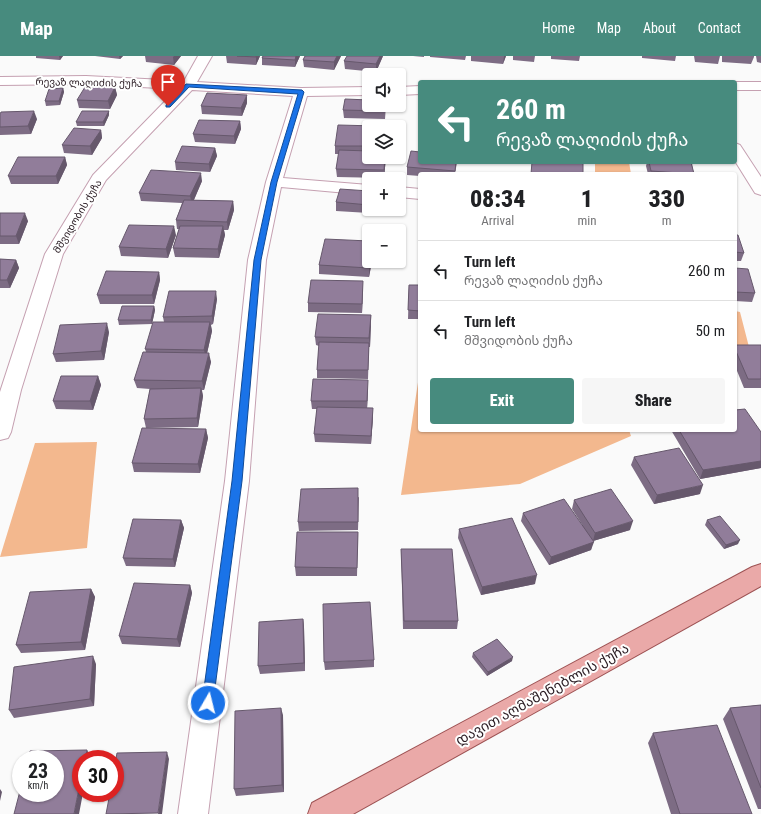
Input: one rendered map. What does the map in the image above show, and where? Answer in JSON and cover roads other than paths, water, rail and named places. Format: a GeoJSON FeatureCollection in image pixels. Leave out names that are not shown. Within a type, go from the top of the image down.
{"type":"FeatureCollection","features":[{"type":"Feature","properties":{"kind":"main road","name":"დავით აღმაშენებლის ქუჩა"},"geometry":{"type":"LineString","coordinates":[[323,814],[761,574]]}},
{"type":"Feature","properties":{"kind":"street","name":"მშვიდობის ქუჩა"},"geometry":{"type":"LineString","coordinates":[[0,432],[11,390],[54,254],[99,178],[188,86],[205,56]]}},
{"type":"Feature","properties":{"kind":"street","name":"რევაზ ლაღიძის ქუჩა"},"geometry":{"type":"LineString","coordinates":[[0,81],[86,80],[302,92],[362,91]]}},
{"type":"Feature","properties":{"kind":"street"},"geometry":{"type":"LineString","coordinates":[[737,86],[761,86]]}},
{"type":"Feature","properties":{"kind":"street"},"geometry":{"type":"LineString","coordinates":[[406,91],[418,90]]}},
{"type":"Feature","properties":{"kind":"street"},"geometry":{"type":"LineString","coordinates":[[193,814],[237,481],[257,260],[274,182],[302,92]]}},
{"type":"Feature","properties":{"kind":"street"},"geometry":{"type":"LineString","coordinates":[[737,151],[761,190]]}},
{"type":"Feature","properties":{"kind":"street"},"geometry":{"type":"LineString","coordinates":[[274,182],[362,189]]}},
{"type":"Feature","properties":{"kind":"street"},"geometry":{"type":"LineString","coordinates":[[406,193],[418,194]]}}]}
